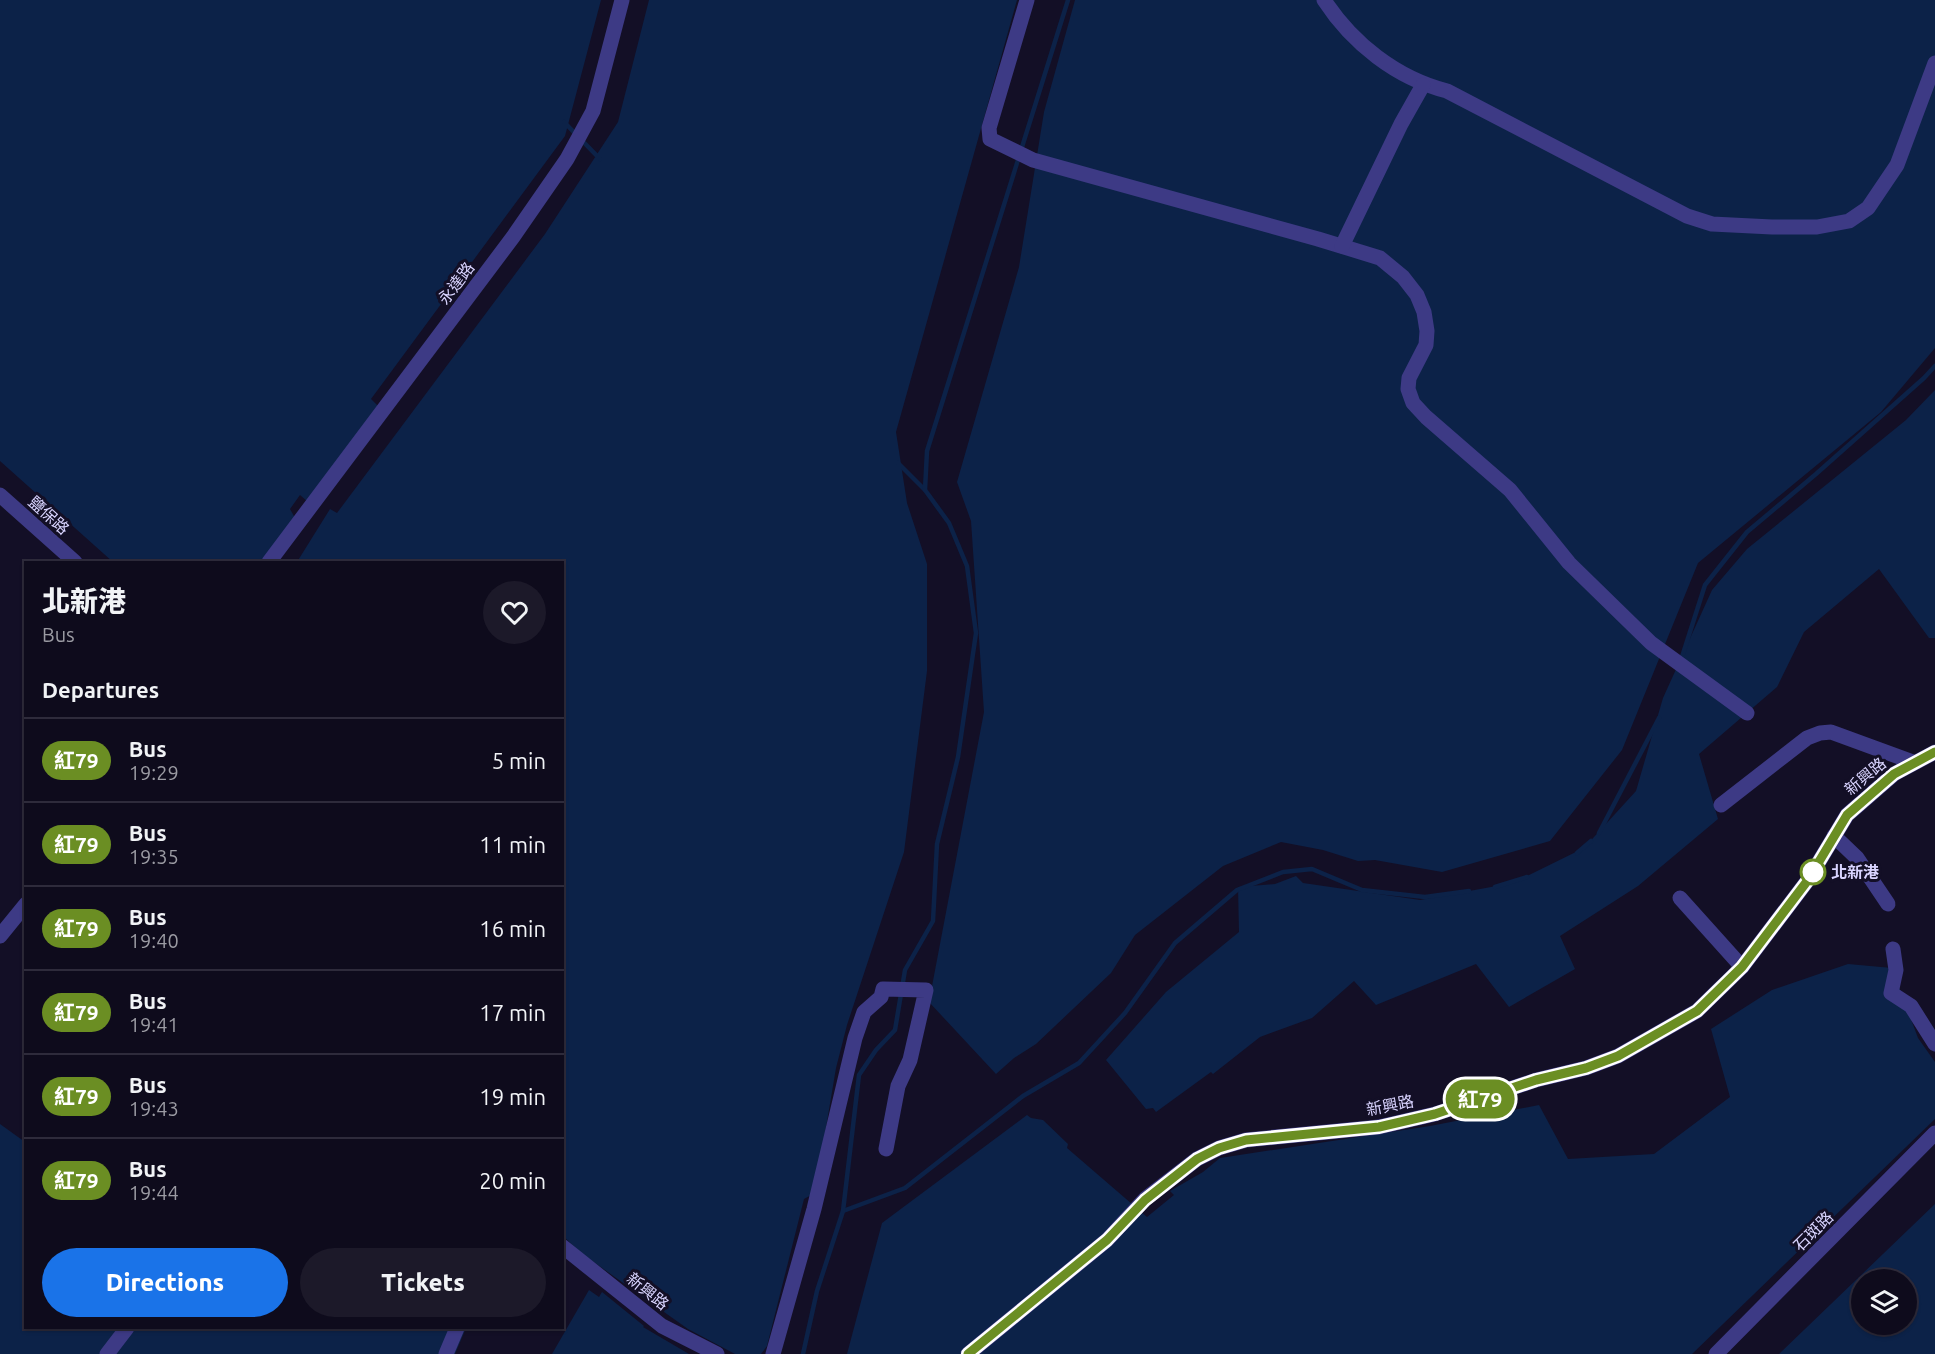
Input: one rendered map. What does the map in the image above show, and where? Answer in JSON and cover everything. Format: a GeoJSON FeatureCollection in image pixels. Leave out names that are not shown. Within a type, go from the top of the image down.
{"type":"FeatureCollection","features":[{"type":"Feature","properties":{"kind":"street","name":"永達路"},"geometry":{"type":"LineString","coordinates":[[270,561],[506,247],[567,159],[593,111],[622,0]]}},
{"type":"Feature","properties":{"kind":"street"},"geometry":{"type":"LineString","coordinates":[[1027,0],[989,128],[990,139],[1033,160],[1380,258],[1403,277],[1417,295],[1424,312],[1427,331],[1426,345],[1409,378],[1408,389],[1413,403],[1510,490],[1569,563],[1651,642],[1747,714]]}},
{"type":"Feature","properties":{"kind":"street"},"geometry":{"type":"LineString","coordinates":[[1324,0],[1339,22],[1377,58],[1423,85],[1446,91],[1687,216],[1712,224],[1818,227],[1849,221],[1868,208],[1897,165],[1935,63]]}},
{"type":"Feature","properties":{"kind":"street"},"geometry":{"type":"LineString","coordinates":[[1342,246],[1401,124],[1423,85]]}},
{"type":"Feature","properties":{"kind":"street","name":"鹽保路"},"geometry":{"type":"LineString","coordinates":[[0,495],[74,561]]}},
{"type":"Feature","properties":{"kind":"street"},"geometry":{"type":"LineString","coordinates":[[1721,805],[1807,738],[1820,733],[1832,732],[1913,762]]}},
{"type":"Feature","properties":{"kind":"street","name":"新興路"},"geometry":{"type":"LineString","coordinates":[[968,1354],[1107,1240],[1145,1200],[1197,1159],[1219,1148],[1246,1140],[1379,1127],[1435,1114],[1536,1080],[1586,1068],[1618,1056],[1697,1011],[1742,967],[1808,880],[1847,815],[1894,774],[1935,752]]}},
{"type":"Feature","properties":{"kind":"street"},"geometry":{"type":"LineString","coordinates":[[1834,836],[1857,858],[1888,904]]}},
{"type":"Feature","properties":{"kind":"street"},"geometry":{"type":"LineString","coordinates":[[1680,897],[1742,967]]}},
{"type":"Feature","properties":{"kind":"street"},"geometry":{"type":"LineString","coordinates":[[0,936],[24,906]]}},
{"type":"Feature","properties":{"kind":"street"},"geometry":{"type":"LineString","coordinates":[[1893,949],[1896,970],[1891,993],[1911,1006],[1935,1044]]}},
{"type":"Feature","properties":{"kind":"street"},"geometry":{"type":"LineString","coordinates":[[773,1354],[814,1209],[855,1038],[864,1012],[881,997],[883,989],[926,990],[910,1060],[898,1086],[886,1149]]}},
{"type":"Feature","properties":{"kind":"street","name":"石斑路"},"geometry":{"type":"LineString","coordinates":[[1716,1354],[1935,1133]]}},
{"type":"Feature","properties":{"kind":"street","name":"新興路"},"geometry":{"type":"LineString","coordinates":[[564,1248],[662,1326],[717,1354]]}},
{"type":"Feature","properties":{"kind":"street"},"geometry":{"type":"LineString","coordinates":[[107,1354],[126,1329]]}},
{"type":"Feature","properties":{"kind":"street"},"geometry":{"type":"LineString","coordinates":[[446,1354],[457,1329]]}},
{"type":"Feature","properties":{"kind":"water"},"geometry":{"type":"Polygon","coordinates":[[[0,0],[601,0],[565,136],[371,399],[379,407],[308,502],[300,495],[290,509],[295,518],[263,561],[112,561],[0,461],[0,0]]]}},
{"type":"Feature","properties":{"kind":"water"},"geometry":{"type":"Polygon","coordinates":[[[649,0],[1017,0],[896,432],[907,503],[927,564],[927,671],[904,852],[847,1025],[836,1068],[815,1193],[804,1199],[767,1346],[761,1354],[735,1354],[688,1329],[581,1253],[564,1237],[564,561],[298,561],[330,509],[337,513],[545,234],[618,122],[649,0]]]}},
{"type":"Feature","properties":{"kind":"water"},"geometry":{"type":"Polygon","coordinates":[[[1075,0],[1935,0],[1935,348],[1881,412],[1698,563],[1622,750],[1550,841],[1442,872],[1375,860],[1358,861],[1323,850],[1281,842],[1223,866],[1135,935],[1111,973],[1036,1044],[1014,1058],[996,1074],[929,1002],[984,712],[971,521],[957,482],[1019,267],[1044,112],[1075,0]]]}},
{"type":"Feature","properties":{"kind":"water"},"geometry":{"type":"Polygon","coordinates":[[[1935,390],[1935,638],[1929,638],[1879,569],[1804,632],[1777,687],[1699,754],[1718,819],[1638,886],[1560,936],[1575,969],[1509,1007],[1476,964],[1376,1005],[1354,981],[1312,1018],[1260,1037],[1213,1074],[1211,1072],[1156,1112],[1153,1108],[1146,1109],[1106,1060],[1166,992],[1239,932],[1238,887],[1275,884],[1296,876],[1303,883],[1420,900],[1513,883],[1584,848],[1636,791],[1663,698],[1712,590],[1747,549],[1906,420],[1935,390]]]}},
{"type":"Feature","properties":{"kind":"water"},"geometry":{"type":"Polygon","coordinates":[[[1848,964],[1892,968],[1918,1038],[1935,1062],[1935,1119],[1692,1354],[847,1354],[882,1223],[1027,1115],[1043,1120],[1068,1144],[1067,1148],[1147,1217],[1174,1195],[1170,1191],[1203,1172],[1220,1158],[1430,1126],[1539,1105],[1568,1159],[1654,1154],[1730,1097],[1711,1029],[1772,990],[1848,964]]]}},
{"type":"Feature","properties":{"kind":"water"},"geometry":{"type":"Polygon","coordinates":[[[0,1124],[24,1141],[24,1329],[466,1329],[455,1354],[0,1354],[0,1124]]]}},
{"type":"Feature","properties":{"kind":"water"},"geometry":{"type":"Polygon","coordinates":[[[1935,1204],[1935,1354],[1779,1354],[1851,1285],[1851,1335],[1917,1335],[1917,1269],[1867,1269],[1935,1204]]]}},
{"type":"Feature","properties":{"kind":"water"},"geometry":{"type":"Polygon","coordinates":[[[589,1290],[599,1297],[602,1292],[643,1327],[689,1354],[552,1354],[589,1290]]]}},
{"type":"Feature","properties":{"kind":"waterway"},"geometry":{"type":"LineString","coordinates":[[803,1354],[817,1291],[843,1211],[859,1075],[876,1050],[895,1030],[905,970],[933,921],[937,844],[958,757],[976,633],[967,566],[949,523],[925,490],[927,451],[1068,0]]}},
{"type":"Feature","properties":{"kind":"waterway"},"geometry":{"type":"LineString","coordinates":[[564,122],[600,159]]}},
{"type":"Feature","properties":{"kind":"waterway"},"geometry":{"type":"LineString","coordinates":[[1681,660],[1705,585],[1747,532],[1816,474],[1935,366]]}},
{"type":"Feature","properties":{"kind":"waterway"},"geometry":{"type":"LineString","coordinates":[[898,463],[925,490]]}},
{"type":"Feature","properties":{"kind":"waterway"},"geometry":{"type":"LineString","coordinates":[[1599,833],[1659,718]]}},
{"type":"Feature","properties":{"kind":"waterway"},"geometry":{"type":"LineString","coordinates":[[1577,853],[1591,841]]}},
{"type":"Feature","properties":{"kind":"waterway"},"geometry":{"type":"LineString","coordinates":[[843,1211],[905,1188],[1023,1096],[1079,1063],[1125,1013],[1175,943],[1237,890],[1283,872],[1312,869],[1362,890],[1425,897],[1469,891]]}},
{"type":"Feature","properties":{"kind":"waterway"},"geometry":{"type":"LineString","coordinates":[[1495,887],[1527,877]]}},
{"type":"Feature","properties":{"kind":"bus line","name":"紅79"},"geometry":{"type":"LineString","coordinates":[[968,1354],[1107,1240],[1145,1200],[1197,1159],[1219,1148],[1246,1140],[1379,1127],[1435,1114],[1536,1080],[1586,1068],[1618,1056],[1697,1011],[1742,967],[1808,880],[1847,815],[1894,774],[1935,752]]}},
{"type":"Feature","properties":{"kind":"place","name":"北新港"},"geometry":{"type":"Point","coordinates":[1813,872]}}]}
